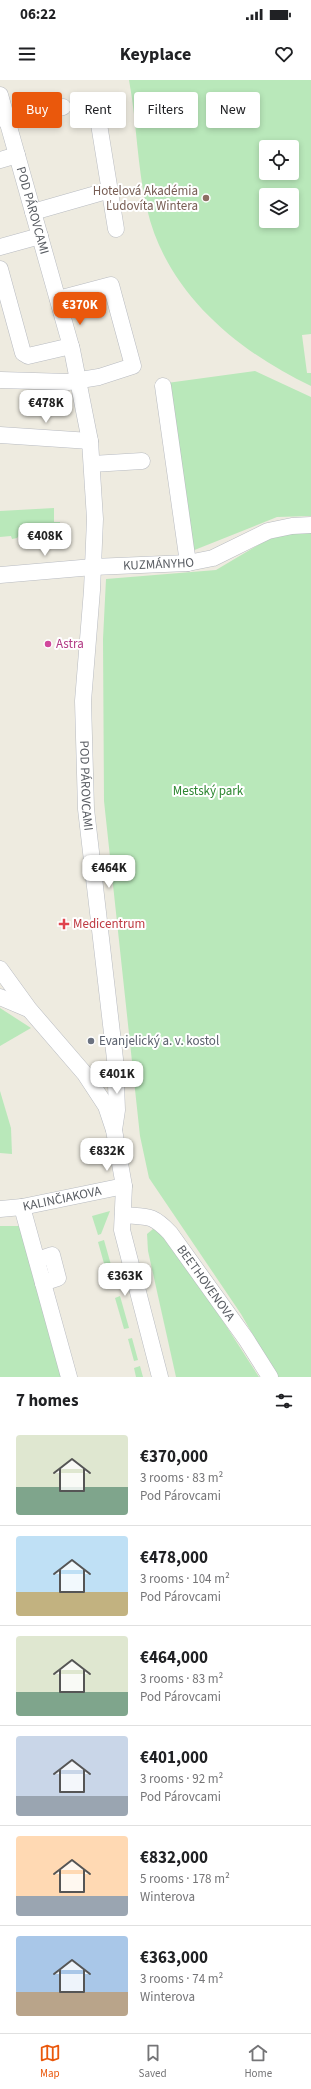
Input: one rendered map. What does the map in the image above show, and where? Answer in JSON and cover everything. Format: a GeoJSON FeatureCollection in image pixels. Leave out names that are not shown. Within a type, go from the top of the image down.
{"type":"FeatureCollection","features":[{"type":"Feature","properties":{"kind":"street","name":"POD PÁROVCAMI"},"geometry":{"type":"LineString","coordinates":[[0,96],[7,122],[6,139],[17,155],[71,346],[90,441],[95,519],[83,701],[86,809],[116,1075],[117,1110],[114,1130]]}},
{"type":"Feature","properties":{"kind":"street"},"geometry":{"type":"LineString","coordinates":[[7,122],[63,107]]}},
{"type":"Feature","properties":{"kind":"street"},"geometry":{"type":"LineString","coordinates":[[100,128],[116,230]]}},
{"type":"Feature","properties":{"kind":"street"},"geometry":{"type":"LineString","coordinates":[[0,160],[17,155]]}},
{"type":"Feature","properties":{"kind":"street"},"geometry":{"type":"LineString","coordinates":[[33,212],[110,190]]}},
{"type":"Feature","properties":{"kind":"street"},"geometry":{"type":"LineString","coordinates":[[0,247],[40,236]]}},
{"type":"Feature","properties":{"kind":"street"},"geometry":{"type":"LineString","coordinates":[[0,268],[23,353],[28,356],[71,346]]}},
{"type":"Feature","properties":{"kind":"street"},"geometry":{"type":"LineString","coordinates":[[1,380],[78,381],[133,366],[111,285],[58,299]]}},
{"type":"Feature","properties":{"kind":"street"},"geometry":{"type":"LineString","coordinates":[[163,386],[188,563]]}},
{"type":"Feature","properties":{"kind":"street"},"geometry":{"type":"LineString","coordinates":[[0,435],[90,441]]}},
{"type":"Feature","properties":{"kind":"street"},"geometry":{"type":"LineString","coordinates":[[92,464],[142,461]]}},
{"type":"Feature","properties":{"kind":"street","name":"KUZMÁNYHO"},"geometry":{"type":"LineString","coordinates":[[0,575],[93,567],[188,563],[213,558],[268,531],[292,526],[311,525]]}},
{"type":"Feature","properties":{"kind":"street"},"geometry":{"type":"LineString","coordinates":[[0,969],[29,1010],[85,1074],[106,1106],[114,1130],[124,1186],[122,1230],[160,1377]]}},
{"type":"Feature","properties":{"kind":"street"},"geometry":{"type":"LineString","coordinates":[[0,997],[29,1010]]}},
{"type":"Feature","properties":{"kind":"street"},"geometry":{"type":"LineString","coordinates":[[96,1090],[110,1083],[116,1075]]}},
{"type":"Feature","properties":{"kind":"street","name":"KALINČIAKOVA"},"geometry":{"type":"LineString","coordinates":[[0,1209],[22,1207],[124,1186]]}},
{"type":"Feature","properties":{"kind":"street"},"geometry":{"type":"LineString","coordinates":[[22,1207],[69,1377]]}},
{"type":"Feature","properties":{"kind":"street","name":"BEETHOVENOVA"},"geometry":{"type":"LineString","coordinates":[[123,1215],[152,1217],[159,1221],[242,1333],[270,1377]]}},
{"type":"Feature","properties":{"kind":"green space"},"geometry":{"type":"Polygon","coordinates":[[[129,80],[311,80],[311,334],[302,335],[307,373],[311,373],[311,386],[283,372],[257,355],[208,316],[170,267],[156,239],[147,209],[141,177],[136,128],[198,128],[198,92],[134,92],[134,114],[129,80]]]}},
{"type":"Feature","properties":{"kind":"green space"},"geometry":{"type":"Polygon","coordinates":[[[255,371],[311,397],[311,516],[277,517],[192,551],[167,383],[255,371]]]}},
{"type":"Feature","properties":{"kind":"green space"},"geometry":{"type":"Polygon","coordinates":[[[54,508],[54,522],[60,522],[60,525],[52,526],[53,531],[29,534],[29,537],[24,537],[20,534],[17,538],[12,539],[11,536],[0,537],[0,511],[54,508]]]}},
{"type":"Feature","properties":{"kind":"green space","name":"Mestský park"},"geometry":{"type":"Polygon","coordinates":[[[311,528],[311,1377],[277,1377],[241,1314],[149,1178],[140,1136],[104,801],[103,639],[106,579],[216,570],[285,529],[311,528]]]}},
{"type":"Feature","properties":{"kind":"green space"},"geometry":{"type":"Polygon","coordinates":[[[0,1008],[31,1028],[0,1046],[0,1008]]]}},
{"type":"Feature","properties":{"kind":"green space"},"geometry":{"type":"Polygon","coordinates":[[[0,1091],[11,1128],[12,1154],[0,1153],[0,1091]]]}},
{"type":"Feature","properties":{"kind":"green space"},"geometry":{"type":"Polygon","coordinates":[[[110,1211],[101,1234],[98,1235],[92,1216],[110,1211]]]}},
{"type":"Feature","properties":{"kind":"green space"},"geometry":{"type":"Polygon","coordinates":[[[0,1226],[25,1226],[65,1377],[0,1377],[0,1226]]]}},
{"type":"Feature","properties":{"kind":"green space"},"geometry":{"type":"Polygon","coordinates":[[[153,1229],[160,1231],[203,1290],[259,1377],[176,1377],[148,1251],[147,1234],[153,1229]]]}},
{"type":"Feature","properties":{"kind":"green space"},"geometry":{"type":"Polygon","coordinates":[[[104,1240],[111,1265],[105,1267],[98,1242],[104,1240]]]}},
{"type":"Feature","properties":{"kind":"green space"},"geometry":{"type":"Polygon","coordinates":[[[120,1296],[129,1328],[124,1329],[115,1298],[120,1296]]]}},
{"type":"Feature","properties":{"kind":"green space"},"geometry":{"type":"Polygon","coordinates":[[[132,1338],[138,1360],[134,1361],[128,1339],[132,1338]]]}},
{"type":"Feature","properties":{"kind":"green space"},"geometry":{"type":"Polygon","coordinates":[[[140,1366],[143,1377],[136,1377],[134,1368],[140,1366]]]}},
{"type":"Feature","properties":{"kind":"place","name":"Hotelová Akadémia Ľudovíta Wintera"},"geometry":{"type":"Point","coordinates":[206,198]}},
{"type":"Feature","properties":{"kind":"place","name":"Astra"},"geometry":{"type":"Point","coordinates":[48,644]}},
{"type":"Feature","properties":{"kind":"place","name":"Medicentrum"},"geometry":{"type":"Point","coordinates":[64,924]}},
{"type":"Feature","properties":{"kind":"place","name":"Evanjelický a. v. kostol"},"geometry":{"type":"Point","coordinates":[91,1041]}}]}
